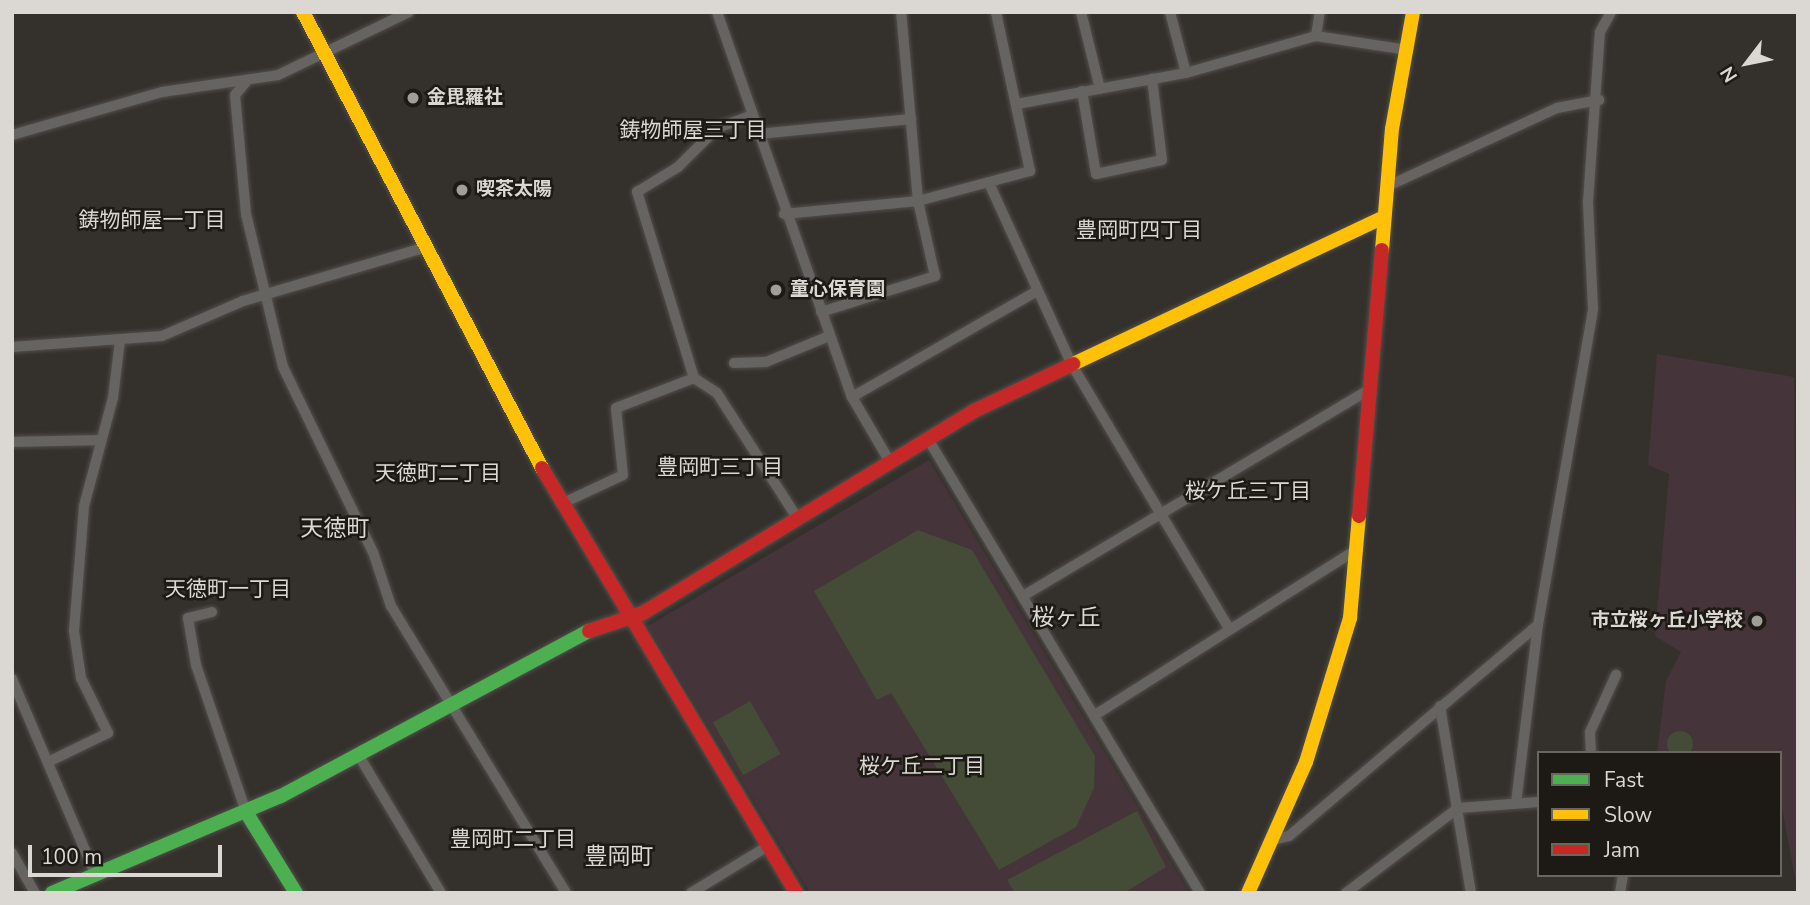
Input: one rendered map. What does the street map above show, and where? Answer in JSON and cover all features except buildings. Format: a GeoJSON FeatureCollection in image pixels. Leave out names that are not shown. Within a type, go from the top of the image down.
{"type":"FeatureCollection","features":[{"type":"Feature","properties":{"kind":"street"},"geometry":{"type":"LineString","coordinates":[[303,12],[561,504],[796,893]]}},
{"type":"Feature","properties":{"kind":"street"},"geometry":{"type":"LineString","coordinates":[[12,135],[162,92],[246,82],[326,57],[409,12]]}},
{"type":"Feature","properties":{"kind":"street"},"geometry":{"type":"LineString","coordinates":[[717,12],[784,214],[852,397],[890,462]]}},
{"type":"Feature","properties":{"kind":"street"},"geometry":{"type":"LineString","coordinates":[[821,312],[935,276],[918,201],[901,12]]}},
{"type":"Feature","properties":{"kind":"street"},"geometry":{"type":"LineString","coordinates":[[784,214],[918,201],[1030,171],[996,12]]}},
{"type":"Feature","properties":{"kind":"street"},"geometry":{"type":"LineString","coordinates":[[1081,12],[1100,89]]}},
{"type":"Feature","properties":{"kind":"street"},"geometry":{"type":"LineString","coordinates":[[1170,12],[1186,73]]}},
{"type":"Feature","properties":{"kind":"street"},"geometry":{"type":"LineString","coordinates":[[1316,36],[1321,12]]}},
{"type":"Feature","properties":{"kind":"street"},"geometry":{"type":"LineString","coordinates":[[1248,893],[1273,839],[1332,685],[1350,618],[1358,549],[1384,217],[1413,12]]}},
{"type":"Feature","properties":{"kind":"street"},"geometry":{"type":"LineString","coordinates":[[1516,803],[1538,625],[1593,309],[1588,202],[1598,100],[1600,32],[1611,12]]}},
{"type":"Feature","properties":{"kind":"street"},"geometry":{"type":"LineString","coordinates":[[1017,104],[1186,73],[1316,36],[1407,50]]}},
{"type":"Feature","properties":{"kind":"street"},"geometry":{"type":"LineString","coordinates":[[1082,92],[1096,174],[1162,160],[1152,79]]}},
{"type":"Feature","properties":{"kind":"street"},"geometry":{"type":"LineString","coordinates":[[246,82],[235,95],[246,214],[283,367],[373,552],[391,606],[566,893]]}},
{"type":"Feature","properties":{"kind":"street"},"geometry":{"type":"LineString","coordinates":[[1388,186],[1557,108],[1598,100]]}},
{"type":"Feature","properties":{"kind":"street"},"geometry":{"type":"LineString","coordinates":[[752,115],[718,128],[678,167],[637,192],[694,378],[717,393],[798,519]]}},
{"type":"Feature","properties":{"kind":"street"},"geometry":{"type":"LineString","coordinates":[[758,134],[911,119]]}},
{"type":"Feature","properties":{"kind":"street"},"geometry":{"type":"LineString","coordinates":[[989,183],[1035,292],[1072,365],[1158,514],[1229,628]]}},
{"type":"Feature","properties":{"kind":"street"},"geometry":{"type":"LineString","coordinates":[[52,893],[246,812],[628,615],[642,613],[928,439],[1072,365],[1384,217]]}},
{"type":"Feature","properties":{"kind":"street"},"geometry":{"type":"LineString","coordinates":[[12,348],[162,336],[266,296],[426,247]]}},
{"type":"Feature","properties":{"kind":"street"},"geometry":{"type":"LineString","coordinates":[[852,397],[1035,292]]}},
{"type":"Feature","properties":{"kind":"street"},"geometry":{"type":"LineString","coordinates":[[734,363],[766,362],[830,336]]}},
{"type":"Feature","properties":{"kind":"street"},"geometry":{"type":"LineString","coordinates":[[47,762],[108,733],[81,678],[74,631],[84,506],[120,340]]}},
{"type":"Feature","properties":{"kind":"street"},"geometry":{"type":"LineString","coordinates":[[561,504],[622,475],[616,408],[694,378]]}},
{"type":"Feature","properties":{"kind":"street"},"geometry":{"type":"LineString","coordinates":[[1023,596],[1370,389]]}},
{"type":"Feature","properties":{"kind":"street"},"geometry":{"type":"LineString","coordinates":[[928,439],[1200,893]]}},
{"type":"Feature","properties":{"kind":"street"},"geometry":{"type":"LineString","coordinates":[[12,442],[100,440]]}},
{"type":"Feature","properties":{"kind":"street"},"geometry":{"type":"LineString","coordinates":[[1095,715],[1358,549]]}},
{"type":"Feature","properties":{"kind":"street"},"geometry":{"type":"LineString","coordinates":[[212,612],[188,618],[190,630],[246,812],[296,893]]}},
{"type":"Feature","properties":{"kind":"street"},"geometry":{"type":"LineString","coordinates":[[1273,839],[1289,836],[1538,625]]}},
{"type":"Feature","properties":{"kind":"street"},"geometry":{"type":"LineString","coordinates":[[1591,751],[1590,732],[1616,675]]}},
{"type":"Feature","properties":{"kind":"street"},"geometry":{"type":"LineString","coordinates":[[12,679],[95,874]]}},
{"type":"Feature","properties":{"kind":"street"},"geometry":{"type":"LineString","coordinates":[[1440,706],[1471,893]]}},
{"type":"Feature","properties":{"kind":"street"},"geometry":{"type":"LineString","coordinates":[[359,756],[441,893]]}},
{"type":"Feature","properties":{"kind":"street"},"geometry":{"type":"LineString","coordinates":[[1346,893],[1458,808],[1537,802]]}},
{"type":"Feature","properties":{"kind":"street"},"geometry":{"type":"LineString","coordinates":[[691,893],[768,846]]}},
{"type":"Feature","properties":{"kind":"street"},"geometry":{"type":"LineString","coordinates":[[12,853],[35,893]]}},
{"type":"Feature","properties":{"kind":"shaded area"},"geometry":{"type":"Polygon","coordinates":[[[1657,354],[1794,377],[1798,893],[1782,809],[1782,751],[1657,751],[1666,681],[1681,652],[1655,636],[1669,474],[1648,465],[1657,354]]]}},
{"type":"Feature","properties":{"kind":"shaded area"},"geometry":{"type":"Polygon","coordinates":[[[929,460],[1187,889],[1186,893],[810,893],[648,626],[929,460]]]}},
{"type":"Feature","properties":{"kind":"green space"},"geometry":{"type":"Polygon","coordinates":[[[918,530],[972,550],[1095,756],[1094,788],[1076,827],[999,870],[891,693],[877,700],[814,591],[918,530]]]}},
{"type":"Feature","properties":{"kind":"green space"},"geometry":{"type":"Polygon","coordinates":[[[750,701],[780,754],[743,775],[713,722],[750,701]]]}},
{"type":"Feature","properties":{"kind":"green space"},"geometry":{"type":"Polygon","coordinates":[[[1675,732],[1685,732],[1692,739],[1690,751],[1668,749],[1668,739],[1675,732]]]}},
{"type":"Feature","properties":{"kind":"green space"},"geometry":{"type":"Polygon","coordinates":[[[1137,811],[1166,867],[1124,893],[1015,893],[1007,880],[1137,811]]]}},
{"type":"Feature","properties":{"kind":"traffic: fast"},"geometry":{"type":"LineString","coordinates":[[52,893],[281,796],[589,631]]}},
{"type":"Feature","properties":{"kind":"traffic: fast"},"geometry":{"type":"LineString","coordinates":[[246,812],[296,893]]}},
{"type":"Feature","properties":{"kind":"traffic: slow"},"geometry":{"type":"LineString","coordinates":[[303,12],[542,468]]}},
{"type":"Feature","properties":{"kind":"traffic: slow"},"geometry":{"type":"LineString","coordinates":[[1382,250],[1392,129],[1413,12]]}},
{"type":"Feature","properties":{"kind":"traffic: slow"},"geometry":{"type":"LineString","coordinates":[[1073,364],[1384,217]]}},
{"type":"Feature","properties":{"kind":"traffic: slow"},"geometry":{"type":"LineString","coordinates":[[1248,893],[1306,762],[1350,618],[1359,516]]}},
{"type":"Feature","properties":{"kind":"traffic: jam"},"geometry":{"type":"LineString","coordinates":[[1359,516],[1382,250]]}},
{"type":"Feature","properties":{"kind":"traffic: jam"},"geometry":{"type":"LineString","coordinates":[[589,631],[643,613],[974,411],[1073,364]]}},
{"type":"Feature","properties":{"kind":"traffic: jam"},"geometry":{"type":"LineString","coordinates":[[542,468],[796,893]]}},
{"type":"Feature","properties":{"kind":"place","name":"金毘羅社"},"geometry":{"type":"Point","coordinates":[413,98]}},
{"type":"Feature","properties":{"kind":"place","name":"喫茶太陽"},"geometry":{"type":"Point","coordinates":[462,190]}},
{"type":"Feature","properties":{"kind":"place","name":"童心保育園"},"geometry":{"type":"Point","coordinates":[776,290]}},
{"type":"Feature","properties":{"kind":"place","name":"市立桜ヶ丘小学校"},"geometry":{"type":"Point","coordinates":[1757,621]}},
{"type":"Feature","properties":{"kind":"district","name":"鋳物師屋三丁目"},"geometry":{"type":"Point","coordinates":[693,130]}},
{"type":"Feature","properties":{"kind":"district","name":"鋳物師屋一丁目"},"geometry":{"type":"Point","coordinates":[152,220]}},
{"type":"Feature","properties":{"kind":"district","name":"豊岡町四丁目"},"geometry":{"type":"Point","coordinates":[1139,230]}},
{"type":"Feature","properties":{"kind":"district","name":"豊岡町三丁目"},"geometry":{"type":"Point","coordinates":[720,467]}},
{"type":"Feature","properties":{"kind":"district","name":"天徳町二丁目"},"geometry":{"type":"Point","coordinates":[438,473]}},
{"type":"Feature","properties":{"kind":"district","name":"桜ケ丘三丁目"},"geometry":{"type":"Point","coordinates":[1248,491]}},
{"type":"Feature","properties":{"kind":"district","name":"天徳町"},"geometry":{"type":"Point","coordinates":[335,529]}},
{"type":"Feature","properties":{"kind":"district","name":"天徳町一丁目"},"geometry":{"type":"Point","coordinates":[228,589]}},
{"type":"Feature","properties":{"kind":"district","name":"桜ヶ丘"},"geometry":{"type":"Point","coordinates":[1066,618]}},
{"type":"Feature","properties":{"kind":"district","name":"桜ケ丘二丁目"},"geometry":{"type":"Point","coordinates":[922,766]}},
{"type":"Feature","properties":{"kind":"district","name":"豊岡町二丁目"},"geometry":{"type":"Point","coordinates":[513,839]}},
{"type":"Feature","properties":{"kind":"district","name":"豊岡町"},"geometry":{"type":"Point","coordinates":[619,857]}}]}
